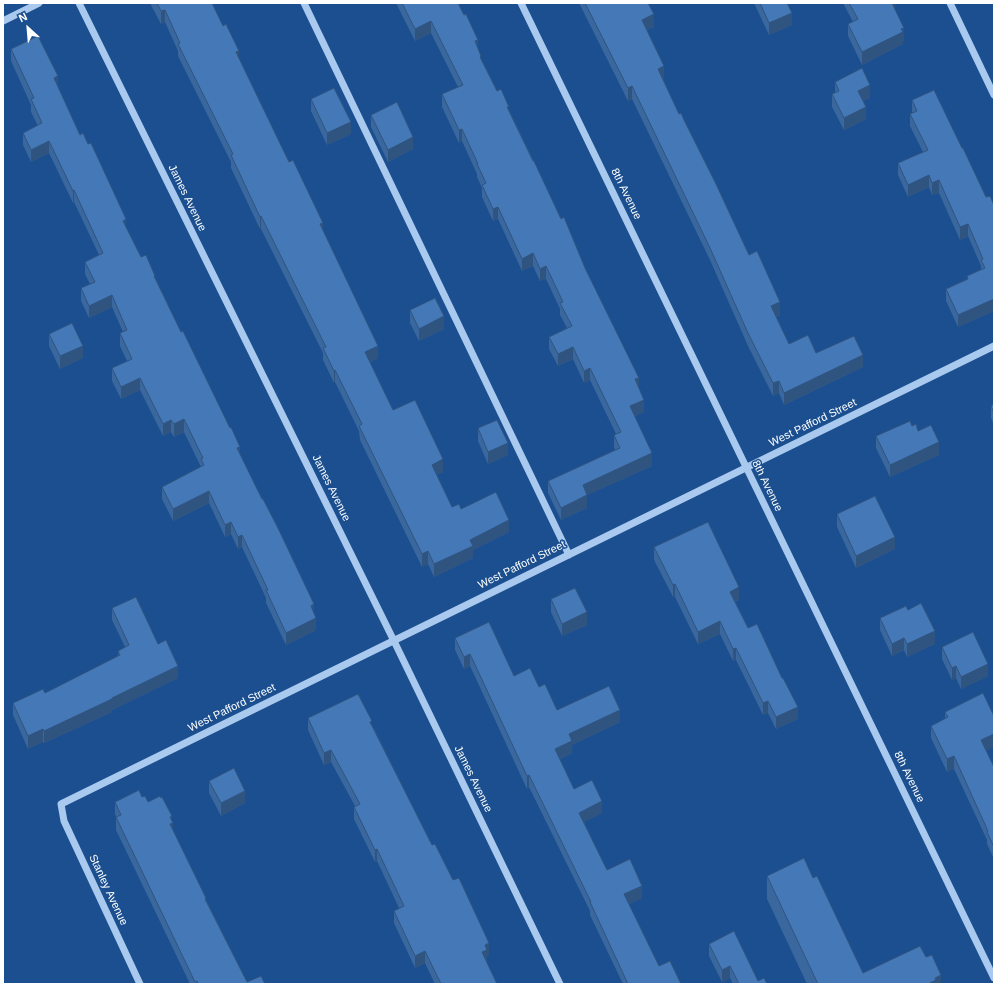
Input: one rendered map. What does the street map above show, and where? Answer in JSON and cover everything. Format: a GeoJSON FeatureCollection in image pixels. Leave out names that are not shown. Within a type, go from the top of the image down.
{"type":"FeatureCollection","features":[{"type":"Feature","properties":{"kind":"street"},"geometry":{"type":"LineString","coordinates":[[3,21],[39,3]]}},
{"type":"Feature","properties":{"kind":"street","name":"James Avenue"},"geometry":{"type":"LineString","coordinates":[[79,3],[394,641],[560,984]]}},
{"type":"Feature","properties":{"kind":"street"},"geometry":{"type":"LineString","coordinates":[[304,3],[569,555]]}},
{"type":"Feature","properties":{"kind":"street","name":"8th Avenue"},"geometry":{"type":"LineString","coordinates":[[521,3],[994,978]]}},
{"type":"Feature","properties":{"kind":"street"},"geometry":{"type":"LineString","coordinates":[[950,3],[994,95]]}},
{"type":"Feature","properties":{"kind":"street","name":"West Pafford Street"},"geometry":{"type":"LineString","coordinates":[[60,804],[994,346]]}},
{"type":"Feature","properties":{"kind":"street","name":"Stanley Avenue"},"geometry":{"type":"LineString","coordinates":[[60,804],[64,821],[140,984]]}},
{"type":"Feature","properties":{"kind":"building"},"geometry":{"type":"Polygon","coordinates":[[[157,3],[212,3],[223,26],[226,24],[239,51],[236,52],[289,162],[293,160],[323,223],[320,224],[378,346],[365,352],[393,410],[415,400],[443,459],[432,465],[452,507],[459,504],[461,509],[496,492],[509,520],[470,540],[473,546],[434,564],[428,551],[422,554],[359,426],[362,424],[323,348],[326,347],[261,216],[260,217],[231,155],[233,154],[178,44],[180,43],[165,10],[161,11],[157,3]]]}},
{"type":"Feature","properties":{"kind":"building"},"geometry":{"type":"Polygon","coordinates":[[[402,3],[458,3],[464,15],[466,14],[478,40],[475,41],[481,56],[480,57],[497,91],[501,89],[509,107],[507,107],[561,219],[564,217],[585,268],[639,378],[635,379],[644,400],[630,406],[652,453],[583,485],[587,495],[561,508],[548,481],[620,448],[614,435],[621,432],[590,368],[584,371],[573,347],[558,354],[549,337],[572,326],[560,303],[563,302],[546,266],[540,269],[533,253],[522,259],[498,207],[493,209],[482,185],[486,183],[478,164],[462,129],[459,130],[442,94],[463,85],[431,21],[415,29],[402,3]]]}},
{"type":"Feature","properties":{"kind":"building"},"geometry":{"type":"Polygon","coordinates":[[[585,3],[648,3],[654,14],[642,20],[664,66],[658,69],[679,114],[681,113],[716,184],[749,255],[757,251],[780,302],[771,306],[789,344],[808,335],[816,353],[854,336],[863,355],[784,393],[779,381],[773,383],[632,86],[628,88],[585,3]]]}},
{"type":"Feature","properties":{"kind":"building"},"geometry":{"type":"Polygon","coordinates":[[[760,3],[787,3],[792,13],[769,23],[760,3]]]}},
{"type":"Feature","properties":{"kind":"building"},"geometry":{"type":"Polygon","coordinates":[[[849,3],[892,3],[904,28],[901,29],[903,32],[862,52],[848,24],[858,19],[849,3]]]}},
{"type":"Feature","properties":{"kind":"building"},"geometry":{"type":"Polygon","coordinates":[[[38,36],[58,76],[54,78],[80,135],[83,133],[88,144],[91,143],[126,219],[123,221],[141,257],[146,255],[154,276],[181,332],[183,331],[230,428],[231,427],[240,447],[237,448],[278,528],[314,604],[311,606],[316,618],[286,633],[242,535],[238,537],[231,522],[225,525],[209,491],[173,509],[162,487],[204,465],[201,459],[203,458],[184,419],[174,424],[171,420],[163,424],[140,378],[121,387],[112,368],[132,359],[120,333],[127,330],[112,295],[89,306],[81,288],[95,282],[85,262],[103,253],[74,190],[73,191],[49,141],[31,150],[23,133],[42,123],[31,99],[34,98],[11,49],[38,36]]]}},
{"type":"Feature","properties":{"kind":"building"},"geometry":{"type":"Polygon","coordinates":[[[862,68],[870,85],[858,91],[866,107],[844,118],[832,94],[839,91],[835,82],[862,68]]]}},
{"type":"Feature","properties":{"kind":"building"},"geometry":{"type":"Polygon","coordinates":[[[334,88],[351,122],[327,133],[311,99],[334,88]]]}},
{"type":"Feature","properties":{"kind":"building"},"geometry":{"type":"Polygon","coordinates":[[[934,90],[986,197],[990,196],[994,205],[994,299],[958,315],[946,289],[968,279],[967,276],[985,268],[981,260],[983,259],[968,224],[960,227],[939,180],[932,183],[929,175],[908,185],[898,163],[928,150],[910,114],[917,111],[912,100],[934,90]]]}},
{"type":"Feature","properties":{"kind":"building"},"geometry":{"type":"Polygon","coordinates":[[[397,102],[413,137],[388,150],[371,115],[397,102]]]}},
{"type":"Feature","properties":{"kind":"building"},"geometry":{"type":"Polygon","coordinates":[[[435,298],[444,316],[419,329],[410,310],[435,298]]]}},
{"type":"Feature","properties":{"kind":"building"},"geometry":{"type":"Polygon","coordinates":[[[72,323],[83,346],[60,356],[49,334],[72,323]]]}},
{"type":"Feature","properties":{"kind":"building"},"geometry":{"type":"Polygon","coordinates":[[[994,404],[994,413],[991,406],[994,404]]]}},
{"type":"Feature","properties":{"kind":"building"},"geometry":{"type":"Polygon","coordinates":[[[497,420],[508,443],[488,452],[478,428],[497,420]]]}},
{"type":"Feature","properties":{"kind":"building"},"geometry":{"type":"Polygon","coordinates":[[[910,421],[912,426],[916,424],[918,431],[931,425],[939,442],[890,465],[876,436],[910,421]]]}},
{"type":"Feature","properties":{"kind":"building"},"geometry":{"type":"Polygon","coordinates":[[[875,496],[895,537],[856,556],[837,514],[875,496]]]}},
{"type":"Feature","properties":{"kind":"building"},"geometry":{"type":"Polygon","coordinates":[[[708,522],[739,587],[730,592],[748,628],[757,624],[782,678],[798,707],[776,717],[768,701],[763,703],[736,648],[733,649],[720,621],[698,632],[675,584],[673,585],[654,547],[708,522]]]}},
{"type":"Feature","properties":{"kind":"building"},"geometry":{"type":"Polygon","coordinates":[[[575,588],[587,612],[562,624],[551,599],[575,588]]]}},
{"type":"Feature","properties":{"kind":"building"},"geometry":{"type":"Polygon","coordinates":[[[136,597],[158,644],[166,640],[178,666],[44,731],[43,729],[28,736],[13,703],[43,689],[45,693],[120,655],[118,651],[129,645],[112,608],[136,597]]]}},
{"type":"Feature","properties":{"kind":"building"},"geometry":{"type":"Polygon","coordinates":[[[921,603],[935,631],[907,644],[904,638],[892,644],[880,618],[906,606],[908,610],[921,603]]]}},
{"type":"Feature","properties":{"kind":"building"},"geometry":{"type":"Polygon","coordinates":[[[489,622],[514,676],[530,668],[539,687],[545,684],[557,710],[609,686],[620,710],[569,734],[572,741],[555,749],[574,789],[592,780],[602,801],[579,813],[607,870],[630,859],[642,886],[624,894],[659,966],[670,961],[681,984],[628,984],[591,902],[529,775],[527,776],[470,654],[464,657],[455,638],[489,622]]]}},
{"type":"Feature","properties":{"kind":"building"},"geometry":{"type":"Polygon","coordinates":[[[973,632],[988,664],[961,677],[956,666],[952,668],[942,647],[973,632]]]}},
{"type":"Feature","properties":{"kind":"building"},"geometry":{"type":"Polygon","coordinates":[[[983,693],[994,716],[994,734],[981,740],[994,767],[994,847],[954,756],[947,759],[931,726],[948,717],[945,712],[983,693]]]}},
{"type":"Feature","properties":{"kind":"building"},"geometry":{"type":"Polygon","coordinates":[[[358,694],[372,721],[370,722],[432,845],[435,844],[453,880],[459,878],[489,943],[485,945],[487,950],[482,952],[497,984],[441,984],[425,951],[415,956],[394,911],[404,906],[377,849],[375,850],[354,807],[360,804],[331,750],[324,753],[308,718],[358,694]]]}},
{"type":"Feature","properties":{"kind":"building"},"geometry":{"type":"Polygon","coordinates":[[[234,768],[245,791],[221,803],[209,781],[234,768]]]}},
{"type":"Feature","properties":{"kind":"building"},"geometry":{"type":"Polygon","coordinates":[[[139,790],[142,797],[145,796],[148,802],[160,796],[161,798],[162,797],[172,816],[170,817],[173,823],[170,824],[206,898],[205,899],[247,982],[261,976],[265,984],[198,984],[197,981],[195,982],[116,817],[121,815],[115,802],[139,790]]]}},
{"type":"Feature","properties":{"kind":"building"},"geometry":{"type":"Polygon","coordinates":[[[804,858],[813,878],[817,876],[863,973],[920,946],[926,957],[932,955],[941,975],[935,978],[936,980],[928,984],[818,984],[767,876],[804,858]]]}},
{"type":"Feature","properties":{"kind":"building"},"geometry":{"type":"Polygon","coordinates":[[[734,931],[758,981],[764,978],[767,984],[739,984],[730,966],[722,970],[709,944],[734,931]]]}}]}
